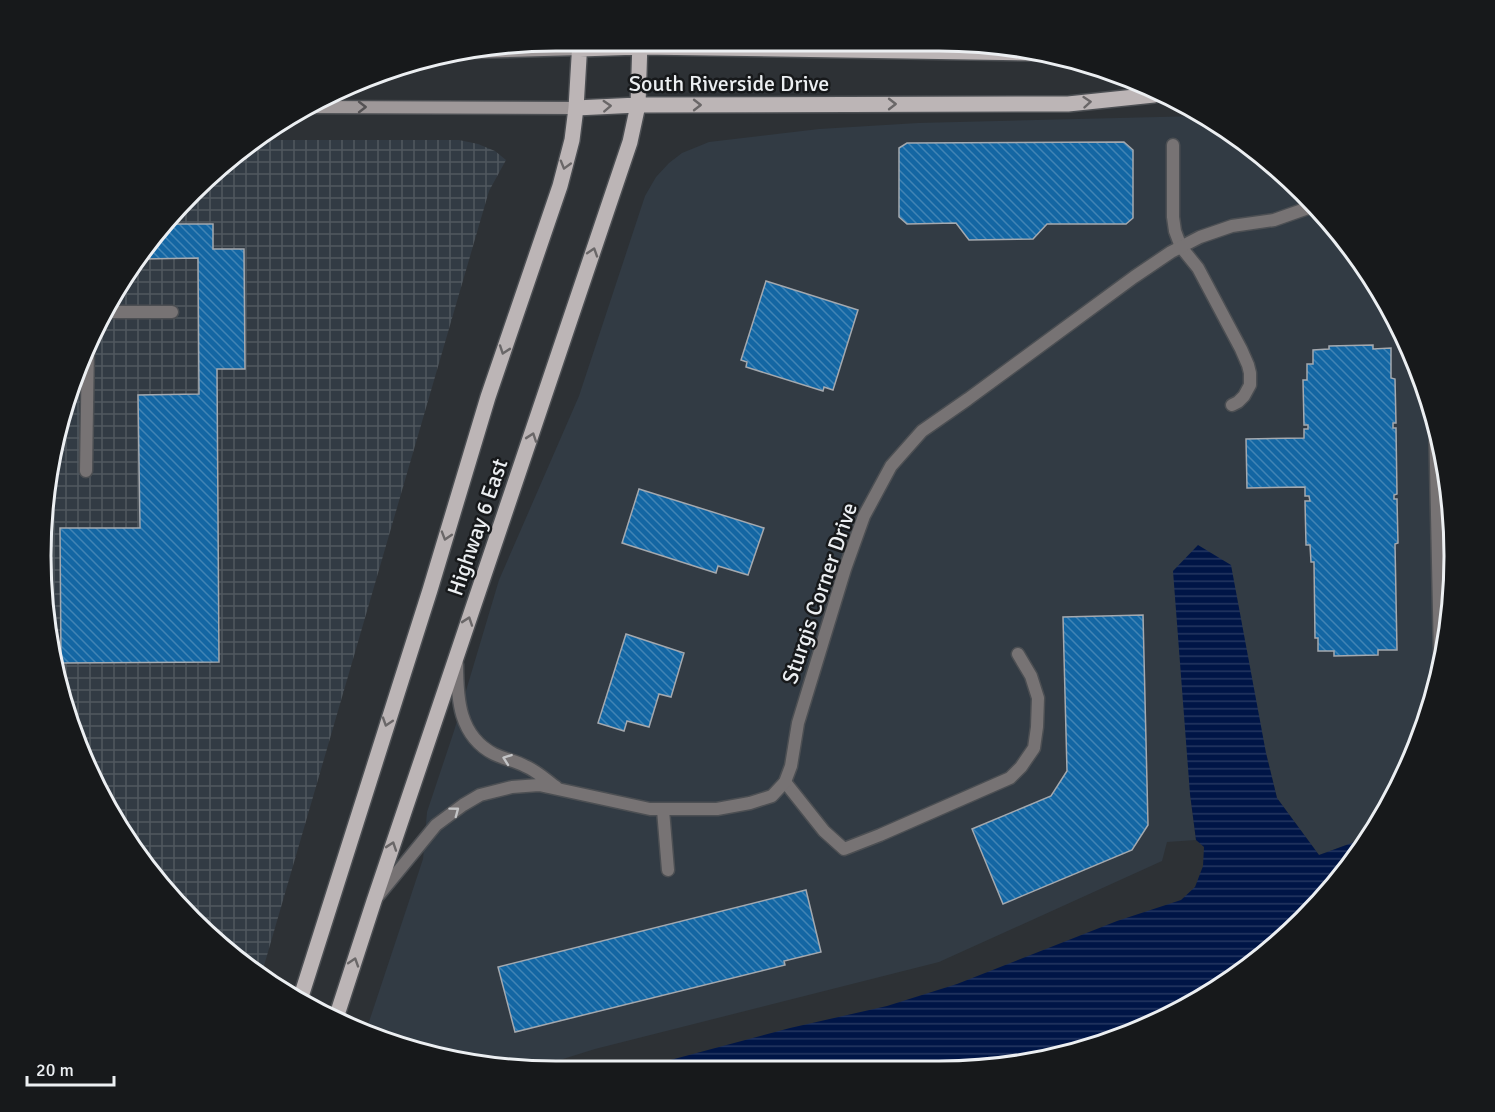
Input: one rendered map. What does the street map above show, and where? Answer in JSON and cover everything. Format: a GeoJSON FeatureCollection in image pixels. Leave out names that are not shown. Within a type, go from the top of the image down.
{"type":"FeatureCollection","features":[{"type":"Feature","properties":{"kind":"main road","name":"Highway 6 East"},"geometry":{"type":"LineString","coordinates":[[302,993],[430,590],[488,397],[560,186],[572,140],[580,51]]}},
{"type":"Feature","properties":{"kind":"main road","name":"Highway 6 East"},"geometry":{"type":"LineString","coordinates":[[338,1011],[630,142],[638,105],[640,51]]}},
{"type":"Feature","properties":{"kind":"main road","name":"South Riverside Drive"},"geometry":{"type":"LineString","coordinates":[[325,107],[576,108],[638,105],[1068,104],[1147,96]]}},
{"type":"Feature","properties":{"kind":"street"},"geometry":{"type":"LineString","coordinates":[[1173,145],[1175,231],[1181,247],[1198,268],[1250,373],[1250,385],[1244,396],[1232,405]]}},
{"type":"Feature","properties":{"kind":"street","name":"Sturgis Corner Drive"},"geometry":{"type":"LineString","coordinates":[[785,782],[791,766],[798,723],[844,569],[864,516],[891,466],[922,431],[1171,252],[1200,237],[1232,226],[1274,220],[1306,210]]}},
{"type":"Feature","properties":{"kind":"street"},"geometry":{"type":"LineString","coordinates":[[115,312],[172,312]]}},
{"type":"Feature","properties":{"kind":"street"},"geometry":{"type":"LineString","coordinates":[[86,471],[88,367]]}},
{"type":"Feature","properties":{"kind":"street"},"geometry":{"type":"LineString","coordinates":[[1436,468],[1439,626]]}},
{"type":"Feature","properties":{"kind":"street"},"geometry":{"type":"LineString","coordinates":[[458,652],[459,705],[467,728],[480,744],[494,754],[525,765],[557,788]]}},
{"type":"Feature","properties":{"kind":"street"},"geometry":{"type":"LineString","coordinates":[[374,901],[436,825],[480,795],[512,788],[539,785],[650,809],[717,809],[772,796],[785,782],[824,831],[844,849],[880,836],[1010,778],[1022,767],[1034,748],[1038,698],[1031,676],[1018,654]]}},
{"type":"Feature","properties":{"kind":"street"},"geometry":{"type":"LineString","coordinates":[[663,810],[668,870]]}},
{"type":"Feature","properties":{"kind":"shaded area"},"geometry":{"type":"Polygon","coordinates":[[[1187,116],[1220,136],[1272,176],[1319,223],[1359,275],[1406,363],[1427,425],[1440,490],[1444,556],[1440,622],[1427,687],[1406,749],[1359,837],[1356,842],[1319,855],[1277,798],[1266,753],[1190,794],[1196,840],[1167,842],[1162,861],[939,962],[595,1049],[558,1061],[490,1057],[457,1051],[425,1044],[368,1025],[423,859],[427,812],[499,580],[579,396],[645,196],[656,177],[682,153],[709,142],[819,129],[918,123],[1187,116]]]}},
{"type":"Feature","properties":{"kind":"shaded area"},"geometry":{"type":"Polygon","coordinates":[[[270,140],[459,140],[478,144],[495,151],[506,160],[489,191],[263,968],[223,936],[199,913],[155,863],[119,808],[89,749],[68,687],[55,622],[52,589],[52,523],[55,490],[68,425],[89,363],[136,275],[176,223],[199,199],[223,176],[270,140]]]}},
{"type":"Feature","properties":{"kind":"water"},"geometry":{"type":"Polygon","coordinates":[[[1198,545],[1231,565],[1266,753],[1277,798],[1319,855],[1356,842],[1319,889],[1296,913],[1246,957],[1192,993],[1132,1023],[1070,1044],[1005,1057],[972,1060],[667,1061],[790,1028],[887,1006],[957,984],[1117,921],[1181,900],[1195,887],[1203,866],[1204,847],[1196,840],[1190,794],[1173,571],[1198,545]]]}},
{"type":"Feature","properties":{"kind":"building"},"geometry":{"type":"Polygon","coordinates":[[[1124,142],[1133,150],[1133,218],[1126,224],[1047,224],[1033,239],[969,240],[956,223],[907,224],[899,217],[899,148],[907,143],[1124,142]]]}},
{"type":"Feature","properties":{"kind":"building"},"geometry":{"type":"Polygon","coordinates":[[[175,224],[213,224],[213,249],[244,249],[245,369],[217,369],[219,662],[63,663],[60,528],[140,528],[138,395],[199,394],[198,258],[148,259],[175,224]]]}},
{"type":"Feature","properties":{"kind":"building"},"geometry":{"type":"Polygon","coordinates":[[[766,281],[858,310],[833,390],[824,387],[823,391],[746,367],[747,362],[741,360],[766,281]]]}},
{"type":"Feature","properties":{"kind":"building"},"geometry":{"type":"Polygon","coordinates":[[[1373,345],[1373,349],[1391,348],[1391,378],[1395,379],[1396,423],[1393,423],[1393,428],[1396,428],[1397,494],[1394,495],[1394,499],[1397,499],[1398,543],[1395,544],[1397,650],[1378,650],[1378,655],[1334,656],[1334,651],[1318,651],[1318,638],[1315,638],[1314,562],[1311,562],[1310,545],[1306,545],[1305,501],[1310,501],[1309,496],[1305,496],[1305,487],[1247,488],[1246,439],[1304,438],[1304,429],[1308,429],[1308,425],[1304,425],[1303,380],[1307,380],[1307,364],[1313,364],[1313,350],[1329,349],[1329,346],[1373,345]]]}},
{"type":"Feature","properties":{"kind":"building"},"geometry":{"type":"Polygon","coordinates":[[[639,489],[764,528],[748,575],[718,566],[716,573],[622,543],[639,489]]]}},
{"type":"Feature","properties":{"kind":"building"},"geometry":{"type":"Polygon","coordinates":[[[1143,615],[1148,825],[1132,850],[1003,904],[972,829],[1051,796],[1067,771],[1063,617],[1143,615]]]}},
{"type":"Feature","properties":{"kind":"building"},"geometry":{"type":"Polygon","coordinates":[[[626,634],[684,653],[671,697],[659,694],[649,727],[627,721],[624,731],[598,723],[626,634]]]}},
{"type":"Feature","properties":{"kind":"building"},"geometry":{"type":"Polygon","coordinates":[[[806,890],[821,952],[784,961],[785,965],[515,1032],[498,967],[806,890]]]}}]}
